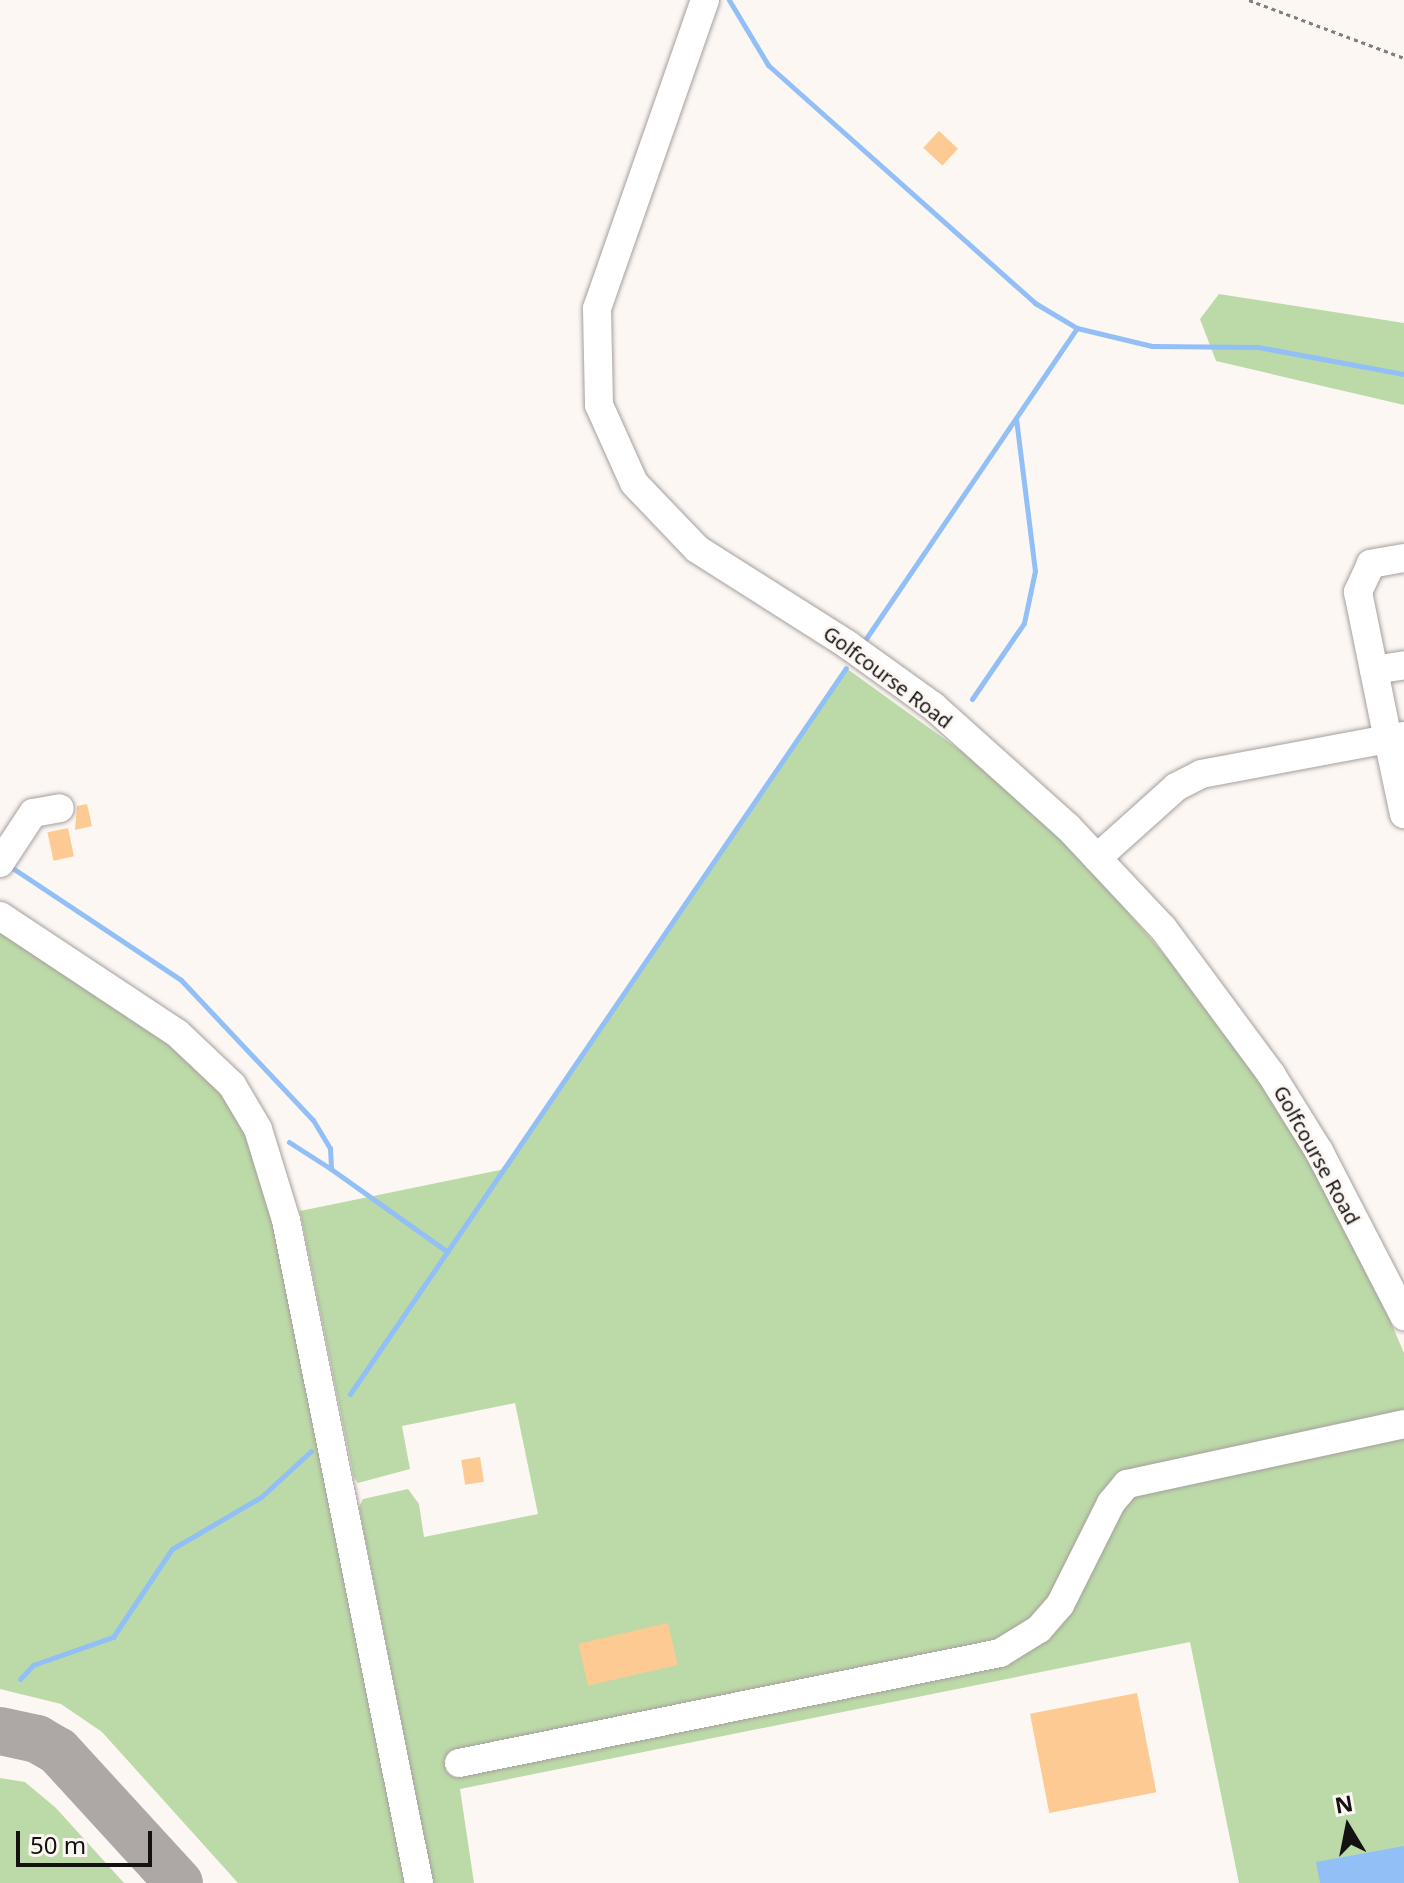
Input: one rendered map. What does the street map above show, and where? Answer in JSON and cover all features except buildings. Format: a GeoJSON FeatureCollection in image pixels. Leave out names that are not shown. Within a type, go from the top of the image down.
{"type":"FeatureCollection","features":[{"type":"Feature","properties":{"kind":"street","name":"Golfcourse Road"},"geometry":{"type":"LineString","coordinates":[[705,0],[597,309],[599,405],[634,483],[697,549],[848,645],[933,706],[1097,858],[1163,928],[1271,1074],[1319,1151],[1404,1316]]}},
{"type":"Feature","properties":{"kind":"street"},"geometry":{"type":"LineString","coordinates":[[1404,558],[1371,564],[1360,584],[1374,670],[1396,738],[1404,814]]}},
{"type":"Feature","properties":{"kind":"street"},"geometry":{"type":"LineString","coordinates":[[1374,670],[1404,665]]}},
{"type":"Feature","properties":{"kind":"street"},"geometry":{"type":"LineString","coordinates":[[1097,858],[1189,779],[1396,738]]}},
{"type":"Feature","properties":{"kind":"street"},"geometry":{"type":"LineString","coordinates":[[7,852],[33,813],[60,808]]}},
{"type":"Feature","properties":{"kind":"street"},"geometry":{"type":"LineString","coordinates":[[0,916],[177,1033],[232,1085],[258,1129],[286,1220],[419,1883]]}},
{"type":"Feature","properties":{"kind":"street"},"geometry":{"type":"LineString","coordinates":[[459,1763],[1000,1653],[1039,1629],[1060,1605],[1111,1503],[1127,1484],[1404,1424]]}},
{"type":"Feature","properties":{"kind":"path"},"geometry":{"type":"LineString","coordinates":[[1249,0],[1404,58]]}},
{"type":"Feature","properties":{"kind":"green space"},"geometry":{"type":"Polygon","coordinates":[[[1219,294],[1404,323],[1404,405],[1216,361],[1200,319],[1219,294]]]}},
{"type":"Feature","properties":{"kind":"green space"},"geometry":{"type":"Polygon","coordinates":[[[846,668],[975,761],[1071,846],[1187,981],[1272,1096],[1369,1271],[1404,1353],[1404,1883],[1239,1883],[1190,1642],[460,1789],[474,1883],[433,1883],[359,1507],[363,1499],[408,1489],[419,1504],[424,1537],[538,1514],[515,1403],[402,1426],[410,1469],[358,1483],[354,1478],[300,1211],[505,1169],[846,668]]]}},
{"type":"Feature","properties":{"kind":"green space"},"geometry":{"type":"Polygon","coordinates":[[[0,927],[183,1049],[246,1123],[266,1177],[409,1883],[238,1883],[102,1732],[61,1704],[0,1689],[0,927]]]}},
{"type":"Feature","properties":{"kind":"green space"},"geometry":{"type":"Polygon","coordinates":[[[0,1778],[25,1782],[56,1808],[124,1883],[0,1883],[0,1778]]]}},
{"type":"Feature","properties":{"kind":"water"},"geometry":{"type":"Polygon","coordinates":[[[1404,1846],[1404,1883],[1320,1883],[1316,1862],[1404,1846]]]}},
{"type":"Feature","properties":{"kind":"waterway"},"geometry":{"type":"LineString","coordinates":[[729,0],[768,65],[1035,303],[1077,328],[1152,346],[1258,347],[1404,374]]}},
{"type":"Feature","properties":{"kind":"waterway"},"geometry":{"type":"LineString","coordinates":[[865,640],[1077,328]]}},
{"type":"Feature","properties":{"kind":"waterway"},"geometry":{"type":"LineString","coordinates":[[972,699],[1024,623],[1035,571],[1016,419]]}},
{"type":"Feature","properties":{"kind":"waterway"},"geometry":{"type":"LineString","coordinates":[[350,1394],[846,668]]}},
{"type":"Feature","properties":{"kind":"waterway"},"geometry":{"type":"LineString","coordinates":[[11,867],[181,980],[313,1120],[330,1148],[331,1169],[448,1252]]}},
{"type":"Feature","properties":{"kind":"waterway"},"geometry":{"type":"LineString","coordinates":[[289,1142],[331,1169]]}},
{"type":"Feature","properties":{"kind":"waterway"},"geometry":{"type":"LineString","coordinates":[[20,1679],[33,1665],[113,1637],[172,1549],[261,1497],[311,1451]]}},
{"type":"Feature","properties":{"kind":"taxiway"},"geometry":{"type":"LineString","coordinates":[[0,1731],[37,1739],[58,1751],[179,1883]]}}]}
